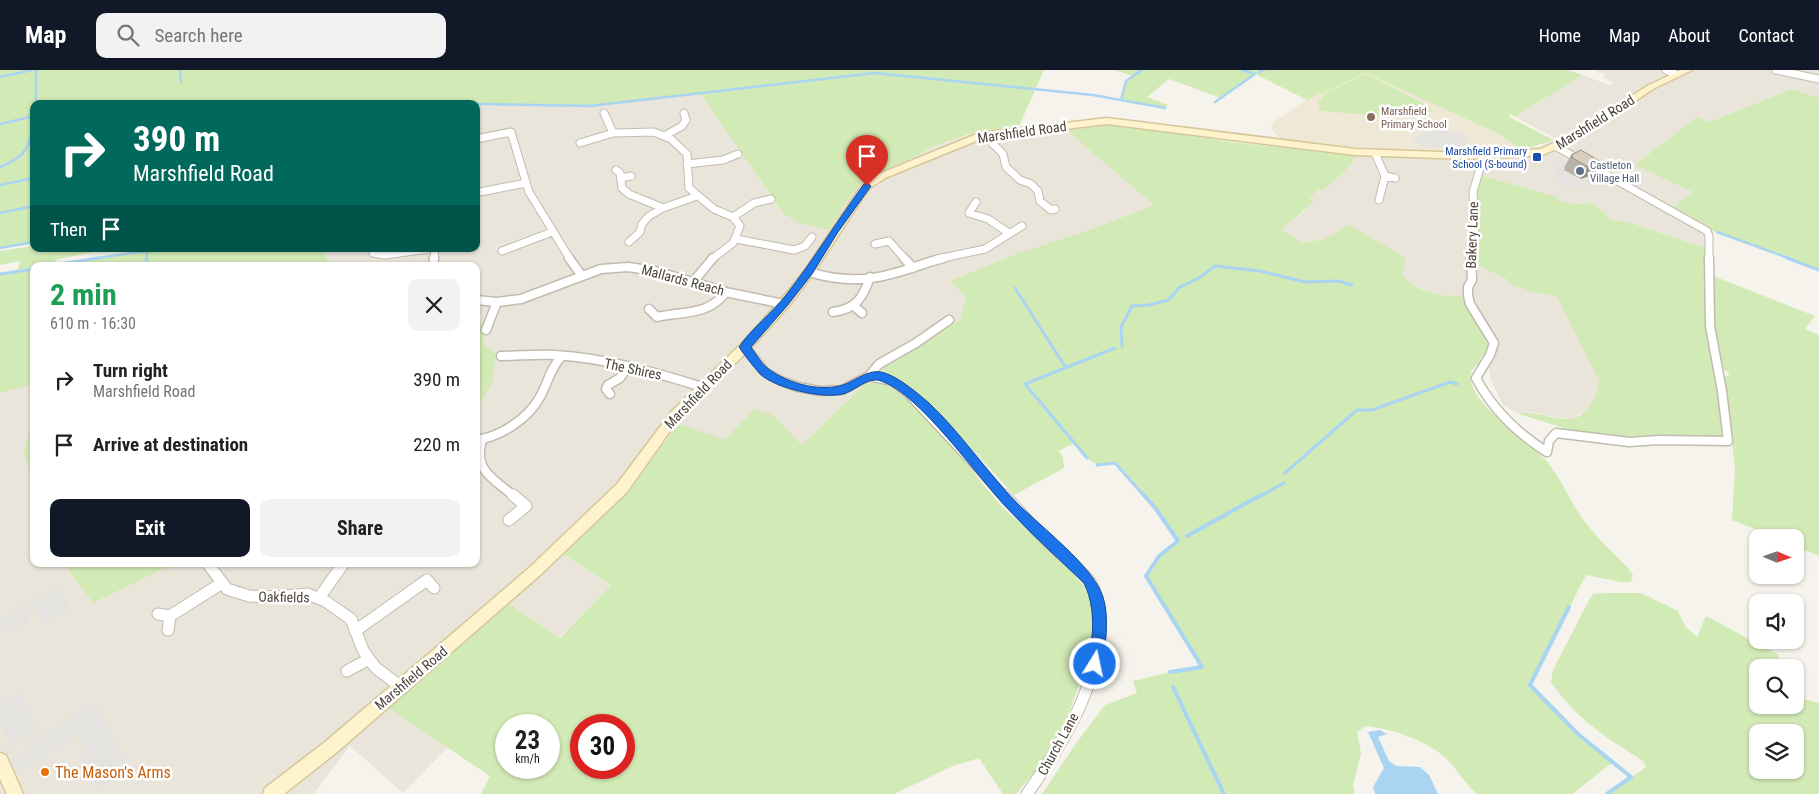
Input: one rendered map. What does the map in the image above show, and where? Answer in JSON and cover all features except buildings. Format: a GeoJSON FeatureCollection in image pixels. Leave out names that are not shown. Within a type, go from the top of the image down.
{"type":"FeatureCollection","features":[{"type":"Feature","properties":{"kind":"street","name":"Marshfield Road"},"geometry":{"type":"LineString","coordinates":[[271,794],[401,687],[534,572],[622,488],[676,414],[745,347],[784,304],[809,272],[834,231],[867,186],[892,171],[984,135],[1107,121],[1128,122],[1244,139],[1375,153],[1446,156],[1535,153],[1557,147],[1670,72],[1688,70]]}},
{"type":"Feature","properties":{"kind":"street"},"geometry":{"type":"LineString","coordinates":[[1776,70],[1819,79]]}},
{"type":"Feature","properties":{"kind":"street"},"geometry":{"type":"LineString","coordinates":[[666,135],[682,126],[686,120],[684,113]]}},
{"type":"Feature","properties":{"kind":"street"},"geometry":{"type":"LineString","coordinates":[[600,121],[606,116],[613,132]]}},
{"type":"Feature","properties":{"kind":"street"},"geometry":{"type":"LineString","coordinates":[[480,138],[511,132],[529,192],[552,232],[582,276]]}},
{"type":"Feature","properties":{"kind":"street"},"geometry":{"type":"LineString","coordinates":[[580,143],[613,132],[645,132],[674,138],[681,146],[687,154],[689,188],[714,209],[733,217],[740,226],[733,244],[713,257],[693,282]]}},
{"type":"Feature","properties":{"kind":"street"},"geometry":{"type":"LineString","coordinates":[[984,135],[1003,154],[1006,167],[1020,180],[1031,184],[1038,191],[1040,201],[1051,210],[1055,209]]}},
{"type":"Feature","properties":{"kind":"street"},"geometry":{"type":"LineString","coordinates":[[1547,452],[1549,441],[1556,433],[1629,442],[1659,440],[1728,441],[1722,390],[1710,326],[1709,236],[1707,232],[1557,147]]}},
{"type":"Feature","properties":{"kind":"street"},"geometry":{"type":"LineString","coordinates":[[1375,153],[1385,176],[1379,200]]}},
{"type":"Feature","properties":{"kind":"street"},"geometry":{"type":"LineString","coordinates":[[688,164],[725,162],[738,154]]}},
{"type":"Feature","properties":{"kind":"street","name":"Bakery Lane"},"geometry":{"type":"LineString","coordinates":[[1484,155],[1472,201],[1475,219],[1469,271],[1472,280],[1467,286],[1467,296],[1472,309],[1488,330],[1494,343],[1490,355],[1476,378],[1483,392],[1510,427],[1547,452]]}},
{"type":"Feature","properties":{"kind":"street"},"geometry":{"type":"LineString","coordinates":[[616,170],[620,172],[622,188],[628,194],[663,208]]}},
{"type":"Feature","properties":{"kind":"street"},"geometry":{"type":"LineString","coordinates":[[621,178],[631,176]]}},
{"type":"Feature","properties":{"kind":"street"},"geometry":{"type":"LineString","coordinates":[[1385,176],[1395,178]]}},
{"type":"Feature","properties":{"kind":"street"},"geometry":{"type":"LineString","coordinates":[[480,192],[526,184]]}},
{"type":"Feature","properties":{"kind":"street"},"geometry":{"type":"LineString","coordinates":[[629,242],[640,232],[642,224],[649,216],[663,208],[697,196]]}},
{"type":"Feature","properties":{"kind":"street"},"geometry":{"type":"LineString","coordinates":[[733,217],[752,200],[770,199]]}},
{"type":"Feature","properties":{"kind":"street"},"geometry":{"type":"LineString","coordinates":[[976,202],[969,213],[988,219],[1009,233]]}},
{"type":"Feature","properties":{"kind":"street"},"geometry":{"type":"LineString","coordinates":[[809,272],[830,278],[850,279],[889,274],[936,260],[984,249],[1022,226]]}},
{"type":"Feature","properties":{"kind":"street"},"geometry":{"type":"LineString","coordinates":[[502,251],[552,232]]}},
{"type":"Feature","properties":{"kind":"street"},"geometry":{"type":"LineString","coordinates":[[736,239],[787,250],[798,250],[811,241],[812,237]]}},
{"type":"Feature","properties":{"kind":"street"},"geometry":{"type":"LineString","coordinates":[[875,244],[889,241],[913,268]]}},
{"type":"Feature","properties":{"kind":"street"},"geometry":{"type":"LineString","coordinates":[[373,253],[385,255],[407,252]]}},
{"type":"Feature","properties":{"kind":"street"},"geometry":{"type":"LineString","coordinates":[[930,253],[936,260]]}},
{"type":"Feature","properties":{"kind":"street","name":"Mallards Reach"},"geometry":{"type":"LineString","coordinates":[[480,300],[496,302],[522,299],[601,269],[628,267],[655,270],[726,292],[784,304]]}},
{"type":"Feature","properties":{"kind":"street"},"geometry":{"type":"LineString","coordinates":[[834,312],[845,311],[854,306],[864,296],[870,277]]}},
{"type":"Feature","properties":{"kind":"street"},"geometry":{"type":"LineString","coordinates":[[649,309],[657,317],[706,309],[715,305],[726,292]]}},
{"type":"Feature","properties":{"kind":"street"},"geometry":{"type":"LineString","coordinates":[[486,330],[496,302]]}},
{"type":"Feature","properties":{"kind":"street"},"geometry":{"type":"LineString","coordinates":[[854,306],[862,312]]}},
{"type":"Feature","properties":{"kind":"street"},"geometry":{"type":"LineString","coordinates":[[745,347],[765,372],[798,387],[820,392],[842,390],[869,376],[879,364],[916,343],[949,320]]}},
{"type":"Feature","properties":{"kind":"street","name":"The Shires"},"geometry":{"type":"LineString","coordinates":[[501,356],[562,356],[628,366],[702,387]]}},
{"type":"Feature","properties":{"kind":"street"},"geometry":{"type":"LineString","coordinates":[[480,439],[527,414],[536,404],[552,365],[562,356]]}},
{"type":"Feature","properties":{"kind":"street"},"geometry":{"type":"LineString","coordinates":[[610,394],[606,389],[608,385],[620,382],[628,366]]}},
{"type":"Feature","properties":{"kind":"street","name":"Church Lane"},"geometry":{"type":"LineString","coordinates":[[869,376],[882,376],[901,387],[925,406],[1012,506],[1088,579],[1097,597],[1099,637],[1095,664],[1072,724],[1027,794]]}},
{"type":"Feature","properties":{"kind":"street"},"geometry":{"type":"LineString","coordinates":[[480,463],[487,473],[526,506],[509,520]]}},
{"type":"Feature","properties":{"kind":"street","name":"Oakfields"},"geometry":{"type":"LineString","coordinates":[[210,567],[227,589],[249,596],[277,597],[308,594],[319,598],[351,619],[363,650],[369,659],[376,668],[401,687]]}},
{"type":"Feature","properties":{"kind":"street","name":"Oakfields"},"geometry":{"type":"LineString","coordinates":[[319,598],[341,567]]}},
{"type":"Feature","properties":{"kind":"street"},"geometry":{"type":"LineString","coordinates":[[355,631],[427,580],[434,588]]}},
{"type":"Feature","properties":{"kind":"street"},"geometry":{"type":"LineString","coordinates":[[158,614],[170,616],[222,583]]}},
{"type":"Feature","properties":{"kind":"street"},"geometry":{"type":"LineString","coordinates":[[168,630],[170,616]]}},
{"type":"Feature","properties":{"kind":"street"},"geometry":{"type":"LineString","coordinates":[[347,671],[369,659]]}},
{"type":"Feature","properties":{"kind":"street"},"geometry":{"type":"LineString","coordinates":[[0,761],[15,794]]}},
{"type":"Feature","properties":{"kind":"shaded area"},"geometry":{"type":"Polygon","coordinates":[[[1598,70],[1819,70],[1819,98],[1792,89],[1709,122],[1635,164],[1694,192],[1671,209],[1705,234],[1705,248],[1634,224],[1611,219],[1593,203],[1577,204],[1558,201],[1558,197],[1480,175],[1510,280],[1508,283],[1533,292],[1556,296],[1599,381],[1594,401],[1586,411],[1574,418],[1565,419],[1531,412],[1519,414],[1503,405],[1491,381],[1488,365],[1494,343],[1467,297],[1434,294],[1409,284],[1402,274],[1349,225],[1324,239],[1303,243],[1281,230],[1313,201],[1308,199],[1318,189],[1323,191],[1347,169],[1357,156],[1357,151],[1446,156],[1538,147],[1557,139],[1515,117],[1582,75],[1610,85],[1613,82],[1603,78],[1606,75],[1598,70]]]}},
{"type":"Feature","properties":{"kind":"shaded area","name":"Marshfield Primary School"},"geometry":{"type":"Polygon","coordinates":[[[1365,73],[1499,134],[1521,149],[1431,152],[1383,151],[1281,140],[1271,128],[1273,122],[1307,100],[1365,73]]]}},
{"type":"Feature","properties":{"kind":"shaded area"},"geometry":{"type":"Polygon","coordinates":[[[700,93],[783,213],[829,230],[851,195],[863,182],[931,147],[985,130],[994,138],[1065,129],[1155,205],[1092,229],[1016,254],[950,281],[966,297],[960,320],[881,369],[802,445],[773,415],[725,440],[640,474],[612,506],[563,554],[611,585],[559,638],[502,599],[382,704],[447,748],[403,793],[350,746],[313,794],[0,794],[0,393],[30,385],[30,431],[23,452],[30,470],[30,567],[67,567],[93,603],[168,567],[480,567],[480,405],[493,382],[482,343],[480,323],[480,262],[329,262],[324,252],[480,252],[480,104],[590,106],[700,93]]]}},
{"type":"Feature","properties":{"kind":"shaded area"},"geometry":{"type":"Polygon","coordinates":[[[1436,129],[1462,133],[1469,141],[1464,146],[1466,150],[1422,147],[1412,138],[1436,129]]]}},
{"type":"Feature","properties":{"kind":"shaded area"},"geometry":{"type":"Polygon","coordinates":[[[1560,160],[1569,165],[1565,170],[1581,179],[1590,179],[1599,185],[1577,188],[1558,186],[1557,174],[1551,161],[1560,160]]]}},
{"type":"Feature","properties":{"kind":"shaded area"},"geometry":{"type":"Polygon","coordinates":[[[60,585],[70,611],[43,626],[36,607],[25,613],[29,623],[8,632],[9,635],[7,636],[4,626],[0,627],[0,618],[60,585]]]}},
{"type":"Feature","properties":{"kind":"shaded area"},"geometry":{"type":"Polygon","coordinates":[[[20,691],[37,731],[10,747],[0,721],[0,703],[20,691]]]}},
{"type":"Feature","properties":{"kind":"shaded area"},"geometry":{"type":"Polygon","coordinates":[[[94,702],[131,768],[98,790],[81,757],[89,752],[79,735],[17,775],[11,761],[33,747],[31,742],[94,702]]]}},
{"type":"Feature","properties":{"kind":"green space"},"geometry":{"type":"Polygon","coordinates":[[[0,70],[1044,70],[1019,126],[973,133],[931,147],[880,172],[863,182],[851,195],[829,230],[799,223],[783,213],[700,93],[590,106],[480,104],[480,100],[30,100],[30,243],[0,248],[0,70]]]}},
{"type":"Feature","properties":{"kind":"green space"},"geometry":{"type":"Polygon","coordinates":[[[1114,70],[1568,70],[1582,75],[1515,117],[1509,114],[1509,117],[1554,140],[1531,147],[1519,148],[1499,134],[1365,73],[1307,100],[1255,74],[1221,98],[1169,79],[1147,97],[1168,105],[1165,108],[1121,100],[1126,81],[1133,76],[1114,70]]]}},
{"type":"Feature","properties":{"kind":"green space"},"geometry":{"type":"Polygon","coordinates":[[[1365,74],[1429,106],[1432,111],[1411,118],[1320,111],[1318,100],[1321,100],[1325,93],[1365,74]]]}},
{"type":"Feature","properties":{"kind":"green space"},"geometry":{"type":"Polygon","coordinates":[[[1792,89],[1819,98],[1819,270],[1707,229],[1671,209],[1693,192],[1635,165],[1697,117],[1709,122],[1792,89]]]}},
{"type":"Feature","properties":{"kind":"green space"},"geometry":{"type":"Polygon","coordinates":[[[1109,125],[1129,126],[1231,142],[1357,156],[1347,169],[1323,191],[1318,189],[1309,199],[1314,201],[1282,230],[1303,243],[1324,239],[1349,225],[1406,258],[1402,274],[1414,285],[1437,294],[1462,296],[1482,330],[1487,343],[1488,350],[1472,370],[1471,382],[1477,394],[1500,421],[1549,464],[1585,522],[1633,575],[1631,582],[1621,582],[1586,575],[1530,685],[1578,734],[1613,762],[1572,794],[1477,794],[1446,758],[1433,749],[1405,735],[1365,726],[1357,732],[1361,753],[1353,786],[1355,794],[1042,794],[1105,705],[1137,693],[1133,681],[1202,666],[1146,576],[1155,560],[1178,541],[1156,509],[1115,463],[1097,465],[1087,458],[1074,443],[1059,451],[1063,457],[1064,468],[1014,495],[934,407],[906,385],[881,369],[960,320],[966,297],[950,281],[1016,254],[1092,229],[1154,205],[1065,129],[1109,125]]]}},
{"type":"Feature","properties":{"kind":"green space"},"geometry":{"type":"Polygon","coordinates":[[[1480,175],[1558,197],[1558,201],[1577,204],[1593,203],[1611,219],[1634,224],[1705,248],[1707,295],[1705,322],[1717,386],[1722,438],[1659,436],[1633,439],[1564,430],[1561,427],[1519,414],[1532,413],[1566,419],[1579,416],[1585,412],[1593,401],[1599,381],[1556,296],[1533,292],[1507,283],[1509,280],[1474,264],[1474,198],[1480,175]]]}},
{"type":"Feature","properties":{"kind":"green space"},"geometry":{"type":"Polygon","coordinates":[[[30,247],[30,252],[94,252],[53,262],[30,262],[30,268],[17,270],[21,261],[0,265],[0,251],[30,247]]]}},
{"type":"Feature","properties":{"kind":"green space"},"geometry":{"type":"Polygon","coordinates":[[[132,252],[324,252],[329,262],[71,262],[132,252]]]}},
{"type":"Feature","properties":{"kind":"green space"},"geometry":{"type":"Polygon","coordinates":[[[30,270],[30,385],[0,393],[0,274],[30,270]]]}},
{"type":"Feature","properties":{"kind":"green space"},"geometry":{"type":"Polygon","coordinates":[[[1713,276],[1815,316],[1805,329],[1819,335],[1819,556],[1804,550],[1804,529],[1755,529],[1732,520],[1735,467],[1724,378],[1730,374],[1723,369],[1715,324],[1713,276]]]}},
{"type":"Feature","properties":{"kind":"green space"},"geometry":{"type":"Polygon","coordinates":[[[480,322],[486,330],[482,343],[495,353],[493,382],[480,405],[480,322]]]}},
{"type":"Feature","properties":{"kind":"green space"},"geometry":{"type":"Polygon","coordinates":[[[871,382],[886,384],[924,412],[1000,505],[1064,564],[1085,587],[1095,614],[1094,636],[1087,663],[1067,718],[1038,768],[1016,794],[1003,794],[979,758],[953,766],[894,794],[481,794],[490,776],[382,704],[502,599],[560,638],[611,585],[563,554],[626,491],[679,424],[725,440],[754,409],[773,415],[802,445],[864,385],[871,382]]]}},
{"type":"Feature","properties":{"kind":"green space"},"geometry":{"type":"Polygon","coordinates":[[[30,431],[30,470],[23,452],[30,431]]]}},
{"type":"Feature","properties":{"kind":"green space"},"geometry":{"type":"Polygon","coordinates":[[[67,567],[168,567],[93,603],[67,567]]]}},
{"type":"Feature","properties":{"kind":"green space"},"geometry":{"type":"Polygon","coordinates":[[[1641,593],[1678,611],[1685,626],[1697,637],[1706,616],[1749,639],[1749,649],[1768,649],[1779,655],[1778,659],[1749,659],[1749,714],[1804,714],[1804,699],[1819,703],[1819,794],[1607,794],[1646,767],[1643,761],[1593,727],[1571,707],[1551,682],[1553,670],[1593,594],[1641,593]]]}},
{"type":"Feature","properties":{"kind":"water"},"geometry":{"type":"Polygon","coordinates":[[[1380,730],[1387,734],[1378,737],[1389,761],[1396,766],[1420,767],[1429,775],[1438,794],[1375,794],[1373,787],[1384,768],[1368,732],[1380,730]]]}},
{"type":"Feature","properties":{"kind":"waterway"},"geometry":{"type":"LineString","coordinates":[[0,77],[32,70]]}},
{"type":"Feature","properties":{"kind":"waterway"},"geometry":{"type":"LineString","coordinates":[[36,70],[36,100]]}},
{"type":"Feature","properties":{"kind":"waterway"},"geometry":{"type":"LineString","coordinates":[[180,70],[181,82]]}},
{"type":"Feature","properties":{"kind":"waterway"},"geometry":{"type":"LineString","coordinates":[[1121,100],[1126,81],[1142,70]]}},
{"type":"Feature","properties":{"kind":"waterway"},"geometry":{"type":"LineString","coordinates":[[1215,102],[1255,74],[1242,70]]}},
{"type":"Feature","properties":{"kind":"waterway"},"geometry":{"type":"LineString","coordinates":[[1259,72],[1264,70]]}},
{"type":"Feature","properties":{"kind":"waterway"},"geometry":{"type":"LineString","coordinates":[[480,104],[590,106],[875,73],[1093,95],[1165,108]]}},
{"type":"Feature","properties":{"kind":"waterway"},"geometry":{"type":"LineString","coordinates":[[0,124],[30,117]]}},
{"type":"Feature","properties":{"kind":"waterway"},"geometry":{"type":"LineString","coordinates":[[0,167],[21,155],[28,145],[30,138]]}},
{"type":"Feature","properties":{"kind":"waterway"},"geometry":{"type":"LineString","coordinates":[[0,185],[30,179]]}},
{"type":"Feature","properties":{"kind":"waterway"},"geometry":{"type":"LineString","coordinates":[[0,213],[30,207]]}},
{"type":"Feature","properties":{"kind":"waterway"},"geometry":{"type":"LineString","coordinates":[[1717,232],[1791,259]]}},
{"type":"Feature","properties":{"kind":"waterway"},"geometry":{"type":"LineString","coordinates":[[0,248],[30,243]]}},
{"type":"Feature","properties":{"kind":"waterway"},"geometry":{"type":"LineString","coordinates":[[90,259],[140,252]]}},
{"type":"Feature","properties":{"kind":"waterway"},"geometry":{"type":"LineString","coordinates":[[146,259],[147,252]]}},
{"type":"Feature","properties":{"kind":"waterway"},"geometry":{"type":"LineString","coordinates":[[73,262],[99,258]]}},
{"type":"Feature","properties":{"kind":"waterway"},"geometry":{"type":"LineString","coordinates":[[146,262],[147,258]]}},
{"type":"Feature","properties":{"kind":"waterway"},"geometry":{"type":"LineString","coordinates":[[1787,258],[1819,270]]}},
{"type":"Feature","properties":{"kind":"waterway"},"geometry":{"type":"LineString","coordinates":[[1122,346],[1121,327],[1132,306],[1149,305],[1168,300],[1180,287],[1199,278],[1215,266],[1260,271],[1305,282],[1339,281],[1352,285]]}},
{"type":"Feature","properties":{"kind":"waterway"},"geometry":{"type":"LineString","coordinates":[[0,274],[30,270]]}},
{"type":"Feature","properties":{"kind":"waterway"},"geometry":{"type":"LineString","coordinates":[[1015,288],[1066,368]]}},
{"type":"Feature","properties":{"kind":"waterway"},"geometry":{"type":"LineString","coordinates":[[1066,368],[1115,348]]}},
{"type":"Feature","properties":{"kind":"waterway"},"geometry":{"type":"LineString","coordinates":[[1066,368],[1025,384],[1087,458]]}},
{"type":"Feature","properties":{"kind":"waterway"},"geometry":{"type":"LineString","coordinates":[[1285,473],[1357,410],[1372,410],[1450,382],[1457,384]]}},
{"type":"Feature","properties":{"kind":"waterway"},"geometry":{"type":"LineString","coordinates":[[1097,465],[1115,463],[1145,497]]}},
{"type":"Feature","properties":{"kind":"waterway"},"geometry":{"type":"LineString","coordinates":[[1259,497],[1284,483]]}},
{"type":"Feature","properties":{"kind":"waterway"},"geometry":{"type":"LineString","coordinates":[[1144,495],[1178,541],[1159,556],[1146,576],[1202,667],[1170,672]]}},
{"type":"Feature","properties":{"kind":"waterway"},"geometry":{"type":"LineString","coordinates":[[1187,536],[1261,495]]}},
{"type":"Feature","properties":{"kind":"waterway"},"geometry":{"type":"LineString","coordinates":[[1569,607],[1530,685],[1578,734],[1631,777],[1607,794]]}},
{"type":"Feature","properties":{"kind":"waterway"},"geometry":{"type":"LineString","coordinates":[[1173,687],[1224,794]]}},
{"type":"Feature","properties":{"kind":"place","name":"Marshfield Primary School"},"geometry":{"type":"Point","coordinates":[1371,117]}},
{"type":"Feature","properties":{"kind":"place","name":"Marshfield Primary School (S-bound)"},"geometry":{"type":"Point","coordinates":[1537,157]}},
{"type":"Feature","properties":{"kind":"place","name":"Castleton Village Hall"},"geometry":{"type":"Point","coordinates":[1580,171]}},
{"type":"Feature","properties":{"kind":"place","name":"The Mason's Arms"},"geometry":{"type":"Point","coordinates":[45,772]}},
{"type":"Feature","properties":{"kind":"route"},"geometry":{"type":"LineString","coordinates":[[867,186],[834,231],[809,272],[784,304],[745,347],[765,372],[781,381],[798,387],[820,392],[842,390],[858,384],[869,376],[882,376],[901,387],[925,406],[942,428],[1012,506],[1088,579],[1097,597],[1100,620],[1095,664]]}}]}
